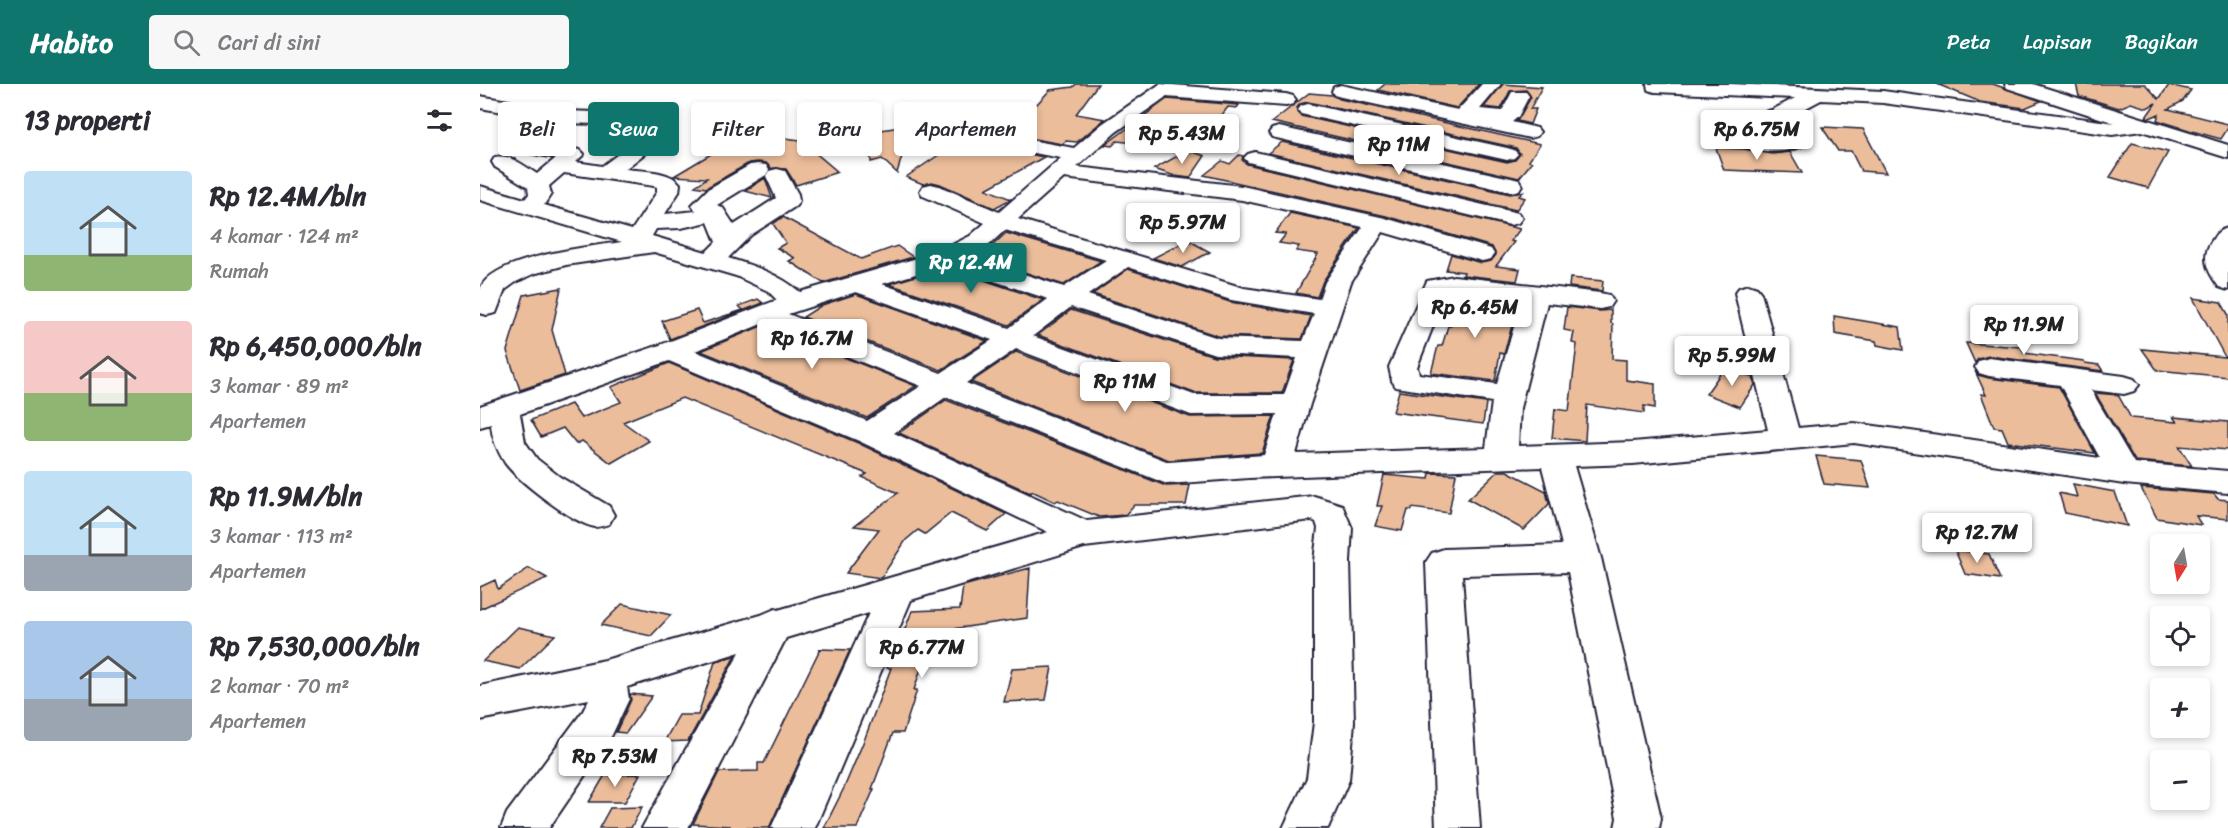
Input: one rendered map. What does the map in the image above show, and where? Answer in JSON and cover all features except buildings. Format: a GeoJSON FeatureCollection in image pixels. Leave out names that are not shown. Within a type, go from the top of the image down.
{"type":"FeatureCollection","features":[{"type":"Feature","properties":{"kind":"street"},"geometry":{"type":"LineString","coordinates":[[1464,115],[1492,84]]}},
{"type":"Feature","properties":{"kind":"street"},"geometry":{"type":"LineString","coordinates":[[2014,84],[2228,153]]}},
{"type":"Feature","properties":{"kind":"street"},"geometry":{"type":"LineString","coordinates":[[2058,84],[2072,102]]}},
{"type":"Feature","properties":{"kind":"street"},"geometry":{"type":"LineString","coordinates":[[1655,86],[1818,89],[2112,129],[2142,125]]}},
{"type":"Feature","properties":{"kind":"street"},"geometry":{"type":"LineString","coordinates":[[597,515],[566,497],[523,464],[492,413],[670,351],[795,302],[947,257],[979,241],[1109,128],[1168,88],[1286,100]]}},
{"type":"Feature","properties":{"kind":"street"},"geometry":{"type":"LineString","coordinates":[[1341,91],[1373,89],[1394,101],[1425,99],[1464,115],[1530,132]]}},
{"type":"Feature","properties":{"kind":"street"},"geometry":{"type":"LineString","coordinates":[[1779,114],[1818,89]]}},
{"type":"Feature","properties":{"kind":"street"},"geometry":{"type":"LineString","coordinates":[[1464,115],[1508,117],[1519,96]]}},
{"type":"Feature","properties":{"kind":"street"},"geometry":{"type":"LineString","coordinates":[[1306,206],[1394,101]]}},
{"type":"Feature","properties":{"kind":"street"},"geometry":{"type":"LineString","coordinates":[[480,102],[565,117],[655,128],[606,173]]}},
{"type":"Feature","properties":{"kind":"street"},"geometry":{"type":"LineString","coordinates":[[1308,110],[1507,154]]}},
{"type":"Feature","properties":{"kind":"street"},"geometry":{"type":"LineString","coordinates":[[1279,132],[1512,185]]}},
{"type":"Feature","properties":{"kind":"street"},"geometry":{"type":"LineString","coordinates":[[1037,154],[1069,163],[1306,206],[1377,223],[1482,254]]}},
{"type":"Feature","properties":{"kind":"street"},"geometry":{"type":"LineString","coordinates":[[535,195],[571,156]]}},
{"type":"Feature","properties":{"kind":"street"},"geometry":{"type":"LineString","coordinates":[[1256,158],[1510,218]]}},
{"type":"Feature","properties":{"kind":"street"},"geometry":{"type":"LineString","coordinates":[[503,162],[535,195]]}},
{"type":"Feature","properties":{"kind":"street"},"geometry":{"type":"LineString","coordinates":[[560,166],[658,180],[669,184],[668,192],[647,236]]}},
{"type":"Feature","properties":{"kind":"street"},"geometry":{"type":"LineString","coordinates":[[711,261],[728,242],[788,201],[787,194],[767,173],[706,200],[703,205],[715,213],[721,221],[728,242]]}},
{"type":"Feature","properties":{"kind":"street"},"geometry":{"type":"LineString","coordinates":[[931,191],[1002,222],[1240,295],[1329,308]]}},
{"type":"Feature","properties":{"kind":"street"},"geometry":{"type":"LineString","coordinates":[[480,193],[535,195],[711,261],[745,271],[777,286],[795,302]]}},
{"type":"Feature","properties":{"kind":"street"},"geometry":{"type":"LineString","coordinates":[[487,307],[494,287],[523,269],[582,255],[647,236],[681,221],[715,213]]}},
{"type":"Feature","properties":{"kind":"street"},"geometry":{"type":"LineString","coordinates":[[1277,466],[1295,404],[1338,282],[1377,223]]}},
{"type":"Feature","properties":{"kind":"street"},"geometry":{"type":"LineString","coordinates":[[2228,235],[2218,247],[2217,260],[2228,282]]}},
{"type":"Feature","properties":{"kind":"street"},"geometry":{"type":"LineString","coordinates":[[947,257],[1215,346],[1314,350]]}},
{"type":"Feature","properties":{"kind":"street"},"geometry":{"type":"LineString","coordinates":[[870,434],[1013,338],[1066,298],[1124,259]]}},
{"type":"Feature","properties":{"kind":"street"},"geometry":{"type":"LineString","coordinates":[[854,283],[1013,338],[1191,405],[1295,404]]}},
{"type":"Feature","properties":{"kind":"street"},"geometry":{"type":"LineString","coordinates":[[1509,395],[1406,381],[1403,367],[1436,286],[1454,284],[1600,300]]}},
{"type":"Feature","properties":{"kind":"street"},"geometry":{"type":"LineString","coordinates":[[1501,458],[1509,395],[1537,293]]}},
{"type":"Feature","properties":{"kind":"street"},"geometry":{"type":"LineString","coordinates":[[1748,293],[1785,438]]}},
{"type":"Feature","properties":{"kind":"street"},"geometry":{"type":"LineString","coordinates":[[764,314],[1167,473],[1277,466],[1632,453],[1854,433],[2124,473],[2228,482]]}},
{"type":"Feature","properties":{"kind":"street"},"geometry":{"type":"LineString","coordinates":[[670,351],[870,434],[1084,534]]}},
{"type":"Feature","properties":{"kind":"street"},"geometry":{"type":"LineString","coordinates":[[1989,367],[2124,385]]}},
{"type":"Feature","properties":{"kind":"street"},"geometry":{"type":"LineString","coordinates":[[2070,378],[2124,473]]}},
{"type":"Feature","properties":{"kind":"street"},"geometry":{"type":"LineString","coordinates":[[1555,455],[1582,558],[1639,818],[1637,828]]}},
{"type":"Feature","properties":{"kind":"street"},"geometry":{"type":"LineString","coordinates":[[480,703],[605,677],[775,624],[897,591],[1084,534],[1314,508],[1330,514],[1335,528],[1332,561],[1334,722],[1328,780],[1305,828]]}},
{"type":"Feature","properties":{"kind":"street"},"geometry":{"type":"LineString","coordinates":[[1458,828],[1444,562],[1582,558]]}},
{"type":"Feature","properties":{"kind":"street"},"geometry":{"type":"LineString","coordinates":[[793,828],[897,591]]}},
{"type":"Feature","properties":{"kind":"street"},"geometry":{"type":"LineString","coordinates":[[664,828],[775,624]]}},
{"type":"Feature","properties":{"kind":"street"},"geometry":{"type":"LineString","coordinates":[[523,828],[597,724],[609,699],[605,677]]}}]}
